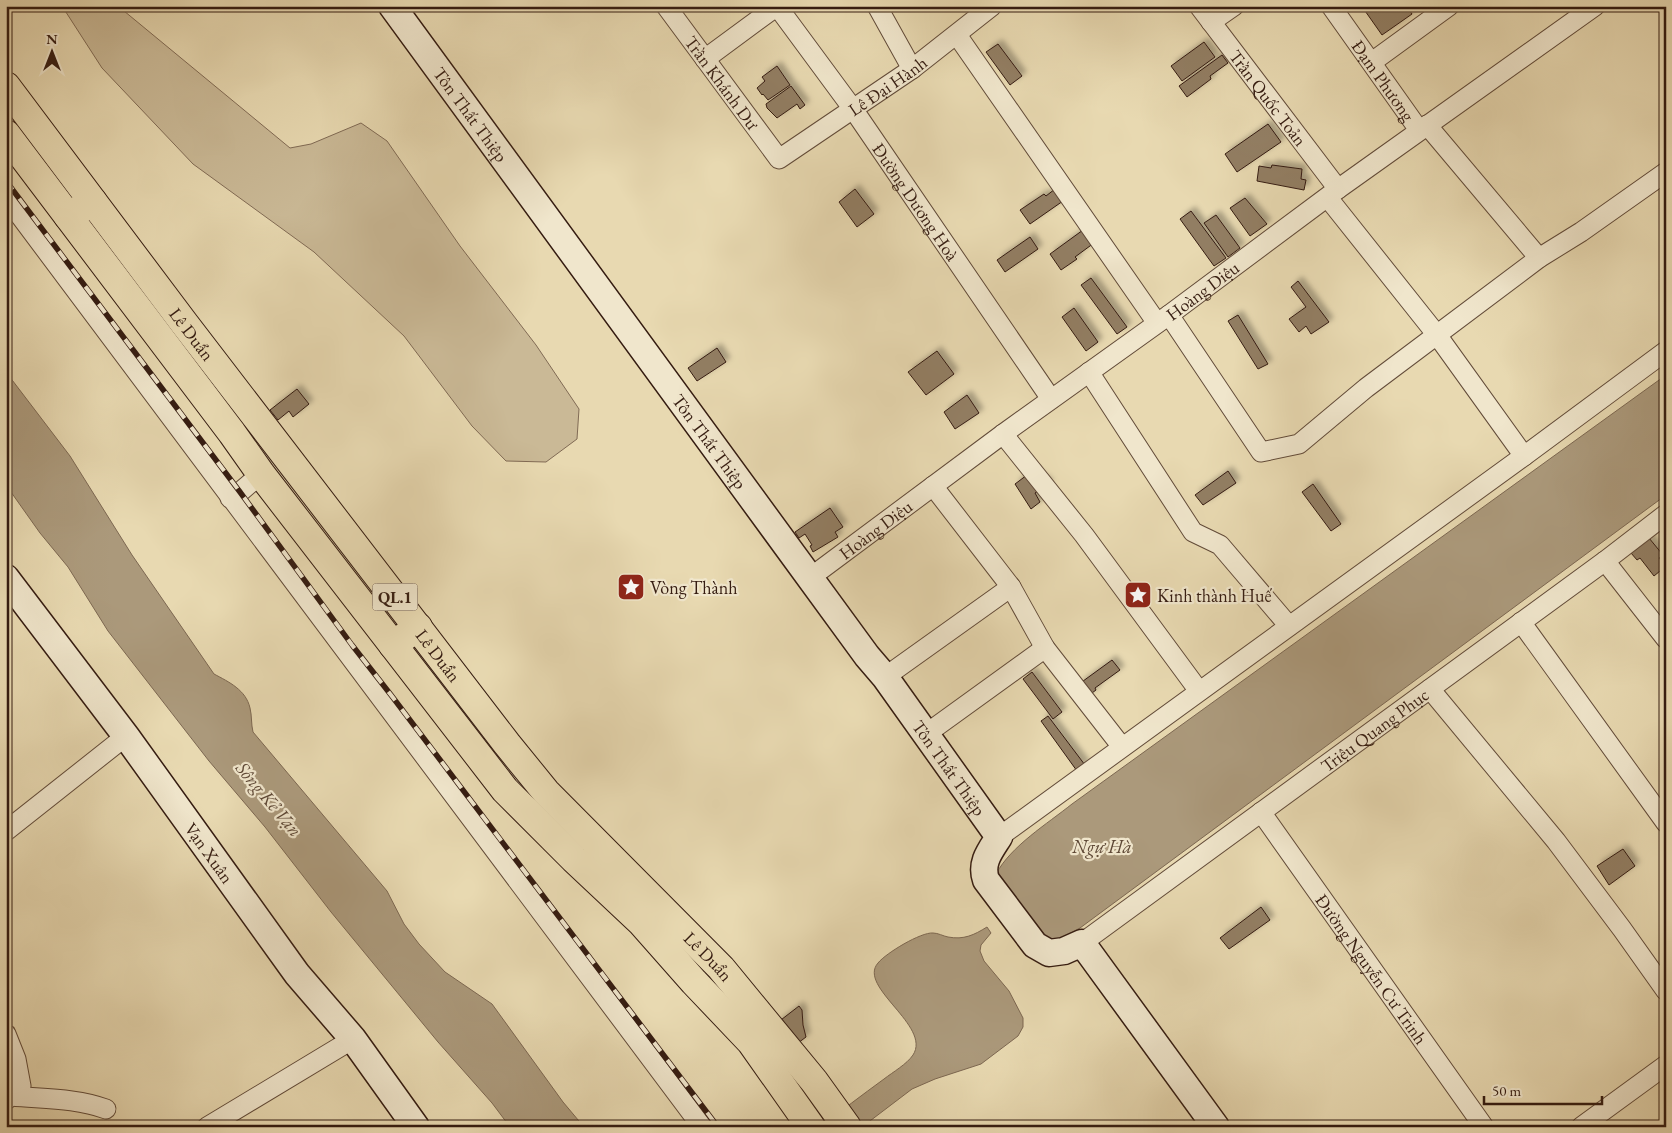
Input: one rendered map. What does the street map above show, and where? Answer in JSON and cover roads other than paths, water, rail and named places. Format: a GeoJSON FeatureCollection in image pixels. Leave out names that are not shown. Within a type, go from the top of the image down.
{"type":"FeatureCollection","features":[{"type":"Feature","properties":{"kind":"main road","name":"Lê Duẩn"},"geometry":{"type":"LineString","coordinates":[[6,86],[190,331],[507,744],[546,792],[721,968],[814,1081],[848,1127]]}},
{"type":"Feature","properties":{"kind":"main road","name":"Lê Duẩn"},"geometry":{"type":"LineString","coordinates":[[6,134],[261,474],[505,790],[641,922],[750,1042],[811,1127]]}},
{"type":"Feature","properties":{"kind":"main road"},"geometry":{"type":"LineString","coordinates":[[68,216],[93,202]]}},
{"type":"Feature","properties":{"kind":"main road"},"geometry":{"type":"LineString","coordinates":[[393,645],[418,627]]}},
{"type":"Feature","properties":{"kind":"street","name":"Tôn Thất Thiệp"},"geometry":{"type":"LineString","coordinates":[[392,6],[867,656],[885,677],[999,837]]}},
{"type":"Feature","properties":{"kind":"street","name":"Trần Khánh Dư"},"geometry":{"type":"LineString","coordinates":[[666,6],[779,159]]}},
{"type":"Feature","properties":{"kind":"street"},"geometry":{"type":"LineString","coordinates":[[705,59],[777,6]]}},
{"type":"Feature","properties":{"kind":"street","name":"Đường Dương Hoà"},"geometry":{"type":"LineString","coordinates":[[777,6],[853,109],[1051,399]]}},
{"type":"Feature","properties":{"kind":"street"},"geometry":{"type":"LineString","coordinates":[[877,6],[912,69]]}},
{"type":"Feature","properties":{"kind":"street","name":"Lê Đại Hành"},"geometry":{"type":"LineString","coordinates":[[779,159],[912,69],[992,6]]}},
{"type":"Feature","properties":{"kind":"street","name":"Trần Quốc Toản"},"geometry":{"type":"LineString","coordinates":[[1199,6],[1524,456]]}},
{"type":"Feature","properties":{"kind":"street"},"geometry":{"type":"LineString","coordinates":[[1211,22],[1234,6]]}},
{"type":"Feature","properties":{"kind":"street","name":"Đạm Phương"},"geometry":{"type":"LineString","coordinates":[[1331,6],[1423,128],[1539,258]]}},
{"type":"Feature","properties":{"kind":"street"},"geometry":{"type":"LineString","coordinates":[[1372,62],[1449,6]]}},
{"type":"Feature","properties":{"kind":"street","name":"Hoàng Diệu"},"geometry":{"type":"LineString","coordinates":[[811,577],[1333,193],[1595,6]]}},
{"type":"Feature","properties":{"kind":"street"},"geometry":{"type":"LineString","coordinates":[[957,35],[1261,452],[1299,444],[1366,388],[1539,258],[1581,232],[1666,172]]}},
{"type":"Feature","properties":{"kind":"street"},"geometry":{"type":"LineString","coordinates":[[6,197],[702,1127]]}},
{"type":"Feature","properties":{"kind":"street"},"geometry":{"type":"LineString","coordinates":[[1216,1127],[1082,943],[1064,951],[1049,953],[1035,945],[986,880],[982,870],[989,853],[999,837],[1666,351]]}},
{"type":"Feature","properties":{"kind":"street"},"geometry":{"type":"LineString","coordinates":[[1089,372],[1193,532],[1220,545],[1289,626]]}},
{"type":"Feature","properties":{"kind":"street"},"geometry":{"type":"LineString","coordinates":[[1003,434],[1084,535],[1199,691]]}},
{"type":"Feature","properties":{"kind":"street"},"geometry":{"type":"LineString","coordinates":[[230,498],[261,474]]}},
{"type":"Feature","properties":{"kind":"street"},"geometry":{"type":"LineString","coordinates":[[933,486],[1011,587],[1045,648],[1122,747]]}},
{"type":"Feature","properties":{"kind":"street","name":"Triệu Quang Phục"},"geometry":{"type":"LineString","coordinates":[[1082,943],[1605,561],[1666,514]]}},
{"type":"Feature","properties":{"kind":"street"},"geometry":{"type":"LineString","coordinates":[[1605,561],[1666,639]]}},
{"type":"Feature","properties":{"kind":"street","name":"Vạn Xuân"},"geometry":{"type":"LineString","coordinates":[[6,578],[126,736],[297,974],[353,1039],[416,1127]]}},
{"type":"Feature","properties":{"kind":"street"},"geometry":{"type":"LineString","coordinates":[[885,677],[1011,587]]}},
{"type":"Feature","properties":{"kind":"street"},"geometry":{"type":"LineString","coordinates":[[1521,622],[1666,823]]}},
{"type":"Feature","properties":{"kind":"street"},"geometry":{"type":"LineString","coordinates":[[926,734],[1045,648]]}},
{"type":"Feature","properties":{"kind":"street"},"geometry":{"type":"LineString","coordinates":[[1430,689],[1556,841],[1666,991]]}},
{"type":"Feature","properties":{"kind":"street"},"geometry":{"type":"LineString","coordinates":[[6,832],[126,736]]}},
{"type":"Feature","properties":{"kind":"street","name":"Đường Nguyễn Cư Trinh"},"geometry":{"type":"LineString","coordinates":[[1261,812],[1484,1127]]}},
{"type":"Feature","properties":{"kind":"street"},"geometry":{"type":"LineString","coordinates":[[6,1034],[16,1059],[21,1086],[9,1098]]}},
{"type":"Feature","properties":{"kind":"street"},"geometry":{"type":"LineString","coordinates":[[208,1127],[353,1039]]}},
{"type":"Feature","properties":{"kind":"street"},"geometry":{"type":"LineString","coordinates":[[1581,1127],[1666,1065]]}},
{"type":"Feature","properties":{"kind":"street"},"geometry":{"type":"LineString","coordinates":[[9,1098],[80,1102],[106,1108]]}},
{"type":"Feature","properties":{"kind":"water","name":"Sông Kẻ Vạn"},"geometry":{"type":"Polygon","coordinates":[[[6,372],[70,456],[132,555],[214,674],[236,687],[245,696],[250,708],[253,732],[387,891],[404,924],[419,944],[445,972],[492,1004],[563,1102],[584,1127],[510,1127],[492,1103],[438,1042],[331,912],[265,827],[209,761],[108,631],[68,567],[40,533],[6,485],[6,372]]]}},
{"type":"Feature","properties":{"kind":"water","name":"Ngự Hà"},"geometry":{"type":"Polygon","coordinates":[[[1666,375],[1666,495],[1080,928],[1050,944],[996,874],[1020,845],[1072,804],[1666,375]]]}},
{"type":"Feature","properties":{"kind":"water"},"geometry":{"type":"Polygon","coordinates":[[[987,927],[991,933],[981,945],[980,951],[984,961],[1009,991],[1023,1018],[1023,1027],[1018,1036],[981,1064],[935,1079],[912,1089],[862,1127],[820,1127],[904,1065],[913,1055],[916,1044],[913,1032],[877,983],[874,973],[878,963],[896,949],[920,936],[937,933],[954,938],[964,937],[987,927]]]}},
{"type":"Feature","properties":{"kind":"railway"},"geometry":{"type":"LineString","coordinates":[[6,181],[240,492],[352,645],[718,1127]]}},
{"type":"Feature","properties":{"kind":"place","name":"Vòng Thành"},"geometry":{"type":"Point","coordinates":[631,587]}},
{"type":"Feature","properties":{"kind":"place","name":"Kinh thành Huế"},"geometry":{"type":"Point","coordinates":[1138,595]}}]}
